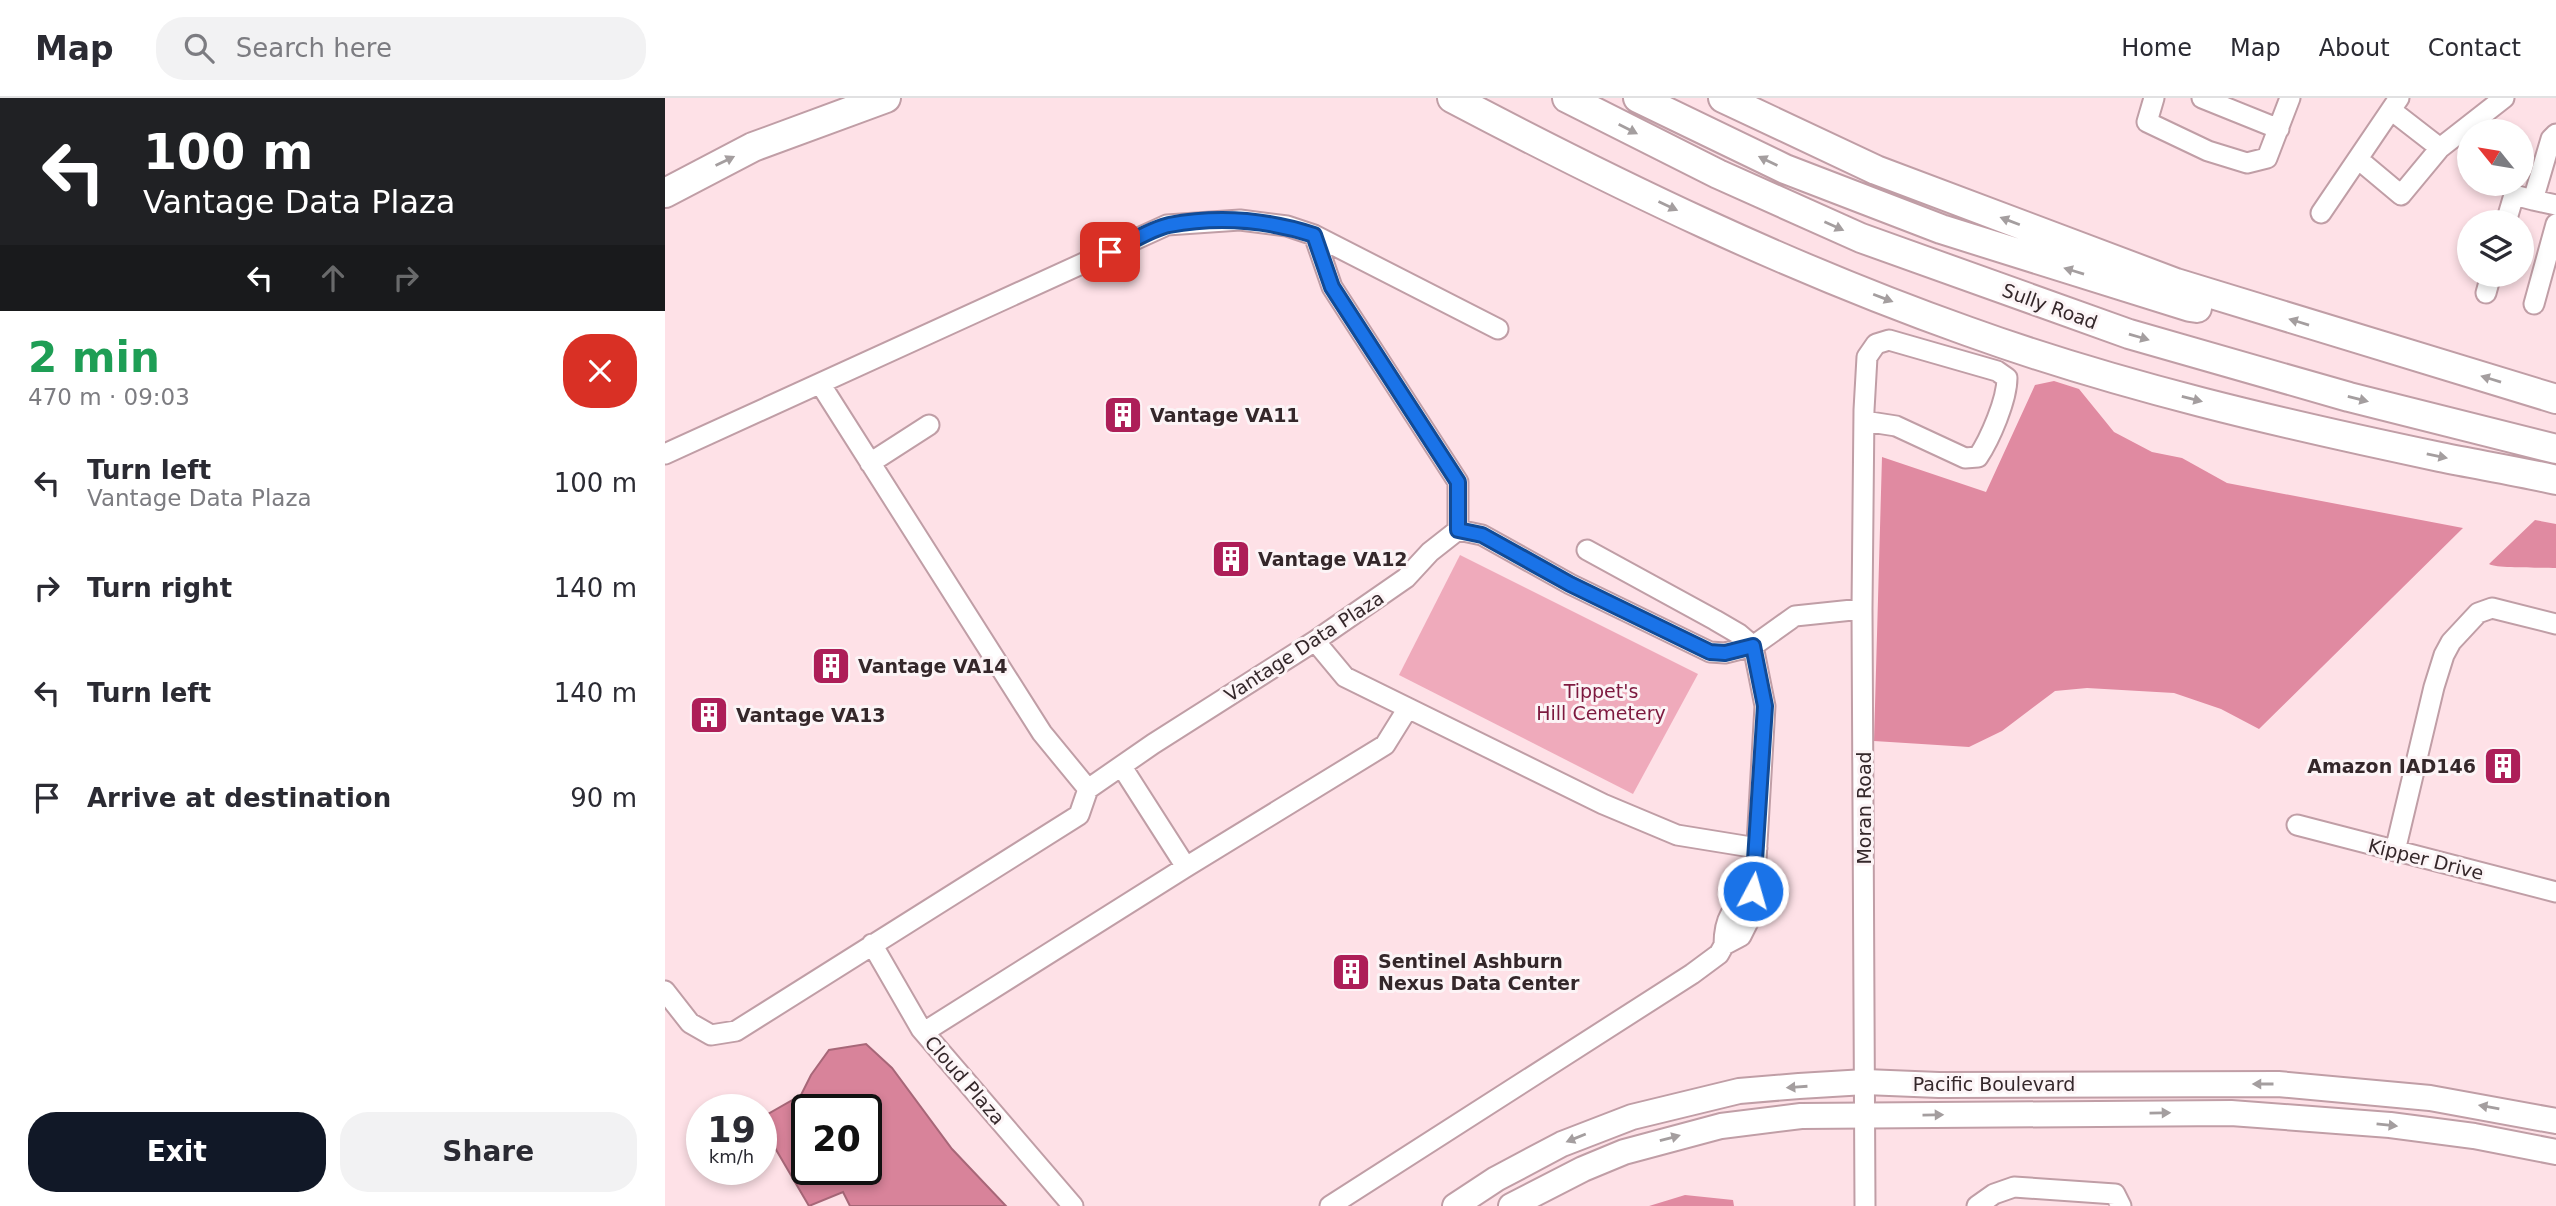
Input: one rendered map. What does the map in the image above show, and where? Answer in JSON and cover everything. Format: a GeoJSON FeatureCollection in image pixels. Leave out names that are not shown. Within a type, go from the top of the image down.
{"type":"FeatureCollection","features":[{"type":"Feature","properties":{"kind":"highway"},"geometry":{"type":"LineString","coordinates":[[665,193],[753,147],[886,98]]}},
{"type":"Feature","properties":{"kind":"highway"},"geometry":{"type":"LineString","coordinates":[[1452,98],[1562,156],[1794,265],[1968,332],[2184,398],[2439,457],[2556,480]]}},
{"type":"Feature","properties":{"kind":"highway"},"geometry":{"type":"LineString","coordinates":[[1466,98],[1562,156]]}},
{"type":"Feature","properties":{"kind":"highway","name":"Sully Road"},"geometry":{"type":"LineString","coordinates":[[1567,98],[1718,174],[1861,238],[2129,334],[2349,397],[2556,449]]}},
{"type":"Feature","properties":{"kind":"highway"},"geometry":{"type":"LineString","coordinates":[[1638,98],[1785,169],[1941,229],[2190,307],[2259,310]]}},
{"type":"Feature","properties":{"kind":"highway"},"geometry":{"type":"LineString","coordinates":[[1723,98],[1876,170],[2176,283],[2556,399]]}},
{"type":"Feature","properties":{"kind":"main road","name":"Pacific Boulevard"},"geometry":{"type":"LineString","coordinates":[[1455,1206],[1496,1179],[1553,1149],[1632,1117],[1739,1091],[1865,1082],[1939,1085],[2278,1084],[2430,1098],[2556,1121]]}},
{"type":"Feature","properties":{"kind":"main road","name":"Pacific Boulevard"},"geometry":{"type":"LineString","coordinates":[[1511,1206],[1585,1168],[1624,1152],[1672,1138],[1756,1121],[1801,1116],[2231,1113],[2390,1125],[2474,1136],[2556,1152]]}},
{"type":"Feature","properties":{"kind":"street"},"geometry":{"type":"LineString","coordinates":[[2154,98],[2147,122],[2208,151],[2247,163],[2267,158],[2290,98]]}},
{"type":"Feature","properties":{"kind":"street"},"geometry":{"type":"LineString","coordinates":[[2202,98],[2279,129]]}},
{"type":"Feature","properties":{"kind":"street"},"geometry":{"type":"LineString","coordinates":[[2358,159],[2401,195],[2440,148],[2504,98]]}},
{"type":"Feature","properties":{"kind":"street"},"geometry":{"type":"LineString","coordinates":[[2321,213],[2395,104],[2440,148]]}},
{"type":"Feature","properties":{"kind":"street"},"geometry":{"type":"LineString","coordinates":[[2533,200],[2551,139],[2556,134]]}},
{"type":"Feature","properties":{"kind":"street"},"geometry":{"type":"LineString","coordinates":[[2510,210],[2514,195],[2556,205]]}},
{"type":"Feature","properties":{"kind":"street"},"geometry":{"type":"LineString","coordinates":[[665,454],[1167,226],[1240,220],[1287,226],[1314,235],[1498,330]]}},
{"type":"Feature","properties":{"kind":"street"},"geometry":{"type":"LineString","coordinates":[[2534,304],[2556,224]]}},
{"type":"Feature","properties":{"kind":"street"},"geometry":{"type":"LineString","coordinates":[[1314,235],[1332,287],[1458,482],[1458,530],[1482,535],[1570,584],[1710,652],[1725,653],[1753,646],[1795,616],[1862,609]]}},
{"type":"Feature","properties":{"kind":"street","name":"Moran Road"},"geometry":{"type":"LineString","coordinates":[[1864,415],[1896,426],[1965,458],[1978,457],[1985,446],[2007,389],[2007,378],[1997,371],[1889,340],[1876,344],[1867,357],[1864,415],[1862,609],[1865,1206]]}},
{"type":"Feature","properties":{"kind":"street"},"geometry":{"type":"LineString","coordinates":[[665,991],[690,1023],[711,1035],[736,1031],[1079,815],[1088,789],[1042,733],[821,385]]}},
{"type":"Feature","properties":{"kind":"street"},"geometry":{"type":"LineString","coordinates":[[870,463],[929,425]]}},
{"type":"Feature","properties":{"kind":"street","name":"Vantage Data Plaza"},"geometry":{"type":"LineString","coordinates":[[1088,789],[1153,744],[1315,641],[1406,578],[1430,552],[1458,530]]}},
{"type":"Feature","properties":{"kind":"street"},"geometry":{"type":"LineString","coordinates":[[1330,1206],[1692,974],[1719,954],[1724,945],[1741,936],[1753,912],[1765,706],[1753,646],[1715,620],[1587,550]]}},
{"type":"Feature","properties":{"kind":"street"},"geometry":{"type":"LineString","coordinates":[[2395,851],[2434,687],[2451,642],[2478,613],[2492,608],[2556,624]]}},
{"type":"Feature","properties":{"kind":"street"},"geometry":{"type":"LineString","coordinates":[[1315,641],[1345,677],[1603,804],[1677,835],[1757,848]]}},
{"type":"Feature","properties":{"kind":"street"},"geometry":{"type":"LineString","coordinates":[[924,1032],[1385,745],[1408,708]]}},
{"type":"Feature","properties":{"kind":"street"},"geometry":{"type":"LineString","coordinates":[[1122,767],[1186,867]]}},
{"type":"Feature","properties":{"kind":"street","name":"Kipper Drive"},"geometry":{"type":"LineString","coordinates":[[2297,825],[2556,892]]}},
{"type":"Feature","properties":{"kind":"street","name":"Cloud Plaza"},"geometry":{"type":"LineString","coordinates":[[872,944],[924,1032],[1073,1206]]}},
{"type":"Feature","properties":{"kind":"street"},"geometry":{"type":"LineString","coordinates":[[1977,1206],[1994,1195],[2014,1188],[2038,1198],[2077,1199],[2115,1194],[2121,1206]]}},
{"type":"Feature","properties":{"kind":"green space","name":"Tippet's Hill Cemetery"},"geometry":{"type":"Polygon","coordinates":[[[1460,555],[1698,674],[1633,794],[1399,675],[1460,555]]]}},
{"type":"Feature","properties":{"kind":"shaded area"},"geometry":{"type":"Polygon","coordinates":[[[2054,381],[2079,389],[2114,432],[2152,452],[2182,458],[2227,483],[2463,528],[2259,729],[2221,709],[2174,693],[2087,688],[2055,691],[2002,731],[1969,747],[1874,741],[1882,457],[1986,492],[2035,385],[2054,381]]]}},
{"type":"Feature","properties":{"kind":"shaded area"},"geometry":{"type":"Polygon","coordinates":[[[2535,520],[2556,524],[2556,568],[2489,564],[2535,520]]]}},
{"type":"Feature","properties":{"kind":"shaded area"},"geometry":{"type":"Polygon","coordinates":[[[866,1044],[892,1068],[952,1149],[1006,1206],[850,1206],[843,1192],[809,1206],[797,1185],[882,1185],[882,1094],[802,1094],[829,1050],[866,1044]]]}},
{"type":"Feature","properties":{"kind":"shaded area"},"geometry":{"type":"Polygon","coordinates":[[[791,1101],[791,1175],[777,1151],[777,1109],[791,1101]]]}},
{"type":"Feature","properties":{"kind":"shaded area"},"geometry":{"type":"Polygon","coordinates":[[[1685,1195],[1733,1200],[1734,1206],[1649,1206],[1685,1195]]]}},
{"type":"Feature","properties":{"kind":"place","name":"Vantage VA11"},"geometry":{"type":"Point","coordinates":[1123,415]}},
{"type":"Feature","properties":{"kind":"place","name":"Vantage VA12"},"geometry":{"type":"Point","coordinates":[1231,559]}},
{"type":"Feature","properties":{"kind":"place","name":"Vantage VA14"},"geometry":{"type":"Point","coordinates":[831,666]}},
{"type":"Feature","properties":{"kind":"place","name":"Vantage VA13"},"geometry":{"type":"Point","coordinates":[709,715]}},
{"type":"Feature","properties":{"kind":"place","name":"Amazon IAD146"},"geometry":{"type":"Point","coordinates":[2503,766]}},
{"type":"Feature","properties":{"kind":"place","name":"Sentinel Ashburn Nexus Data Center"},"geometry":{"type":"Point","coordinates":[1351,972]}},
{"type":"Feature","properties":{"kind":"route"},"geometry":{"type":"LineString","coordinates":[[1110,252],[1167,226],[1192,223],[1240,220],[1287,226],[1314,235],[1332,287],[1458,482],[1458,530],[1482,535],[1570,584],[1710,652],[1725,653],[1753,646],[1765,706],[1753,891]]}}]}
